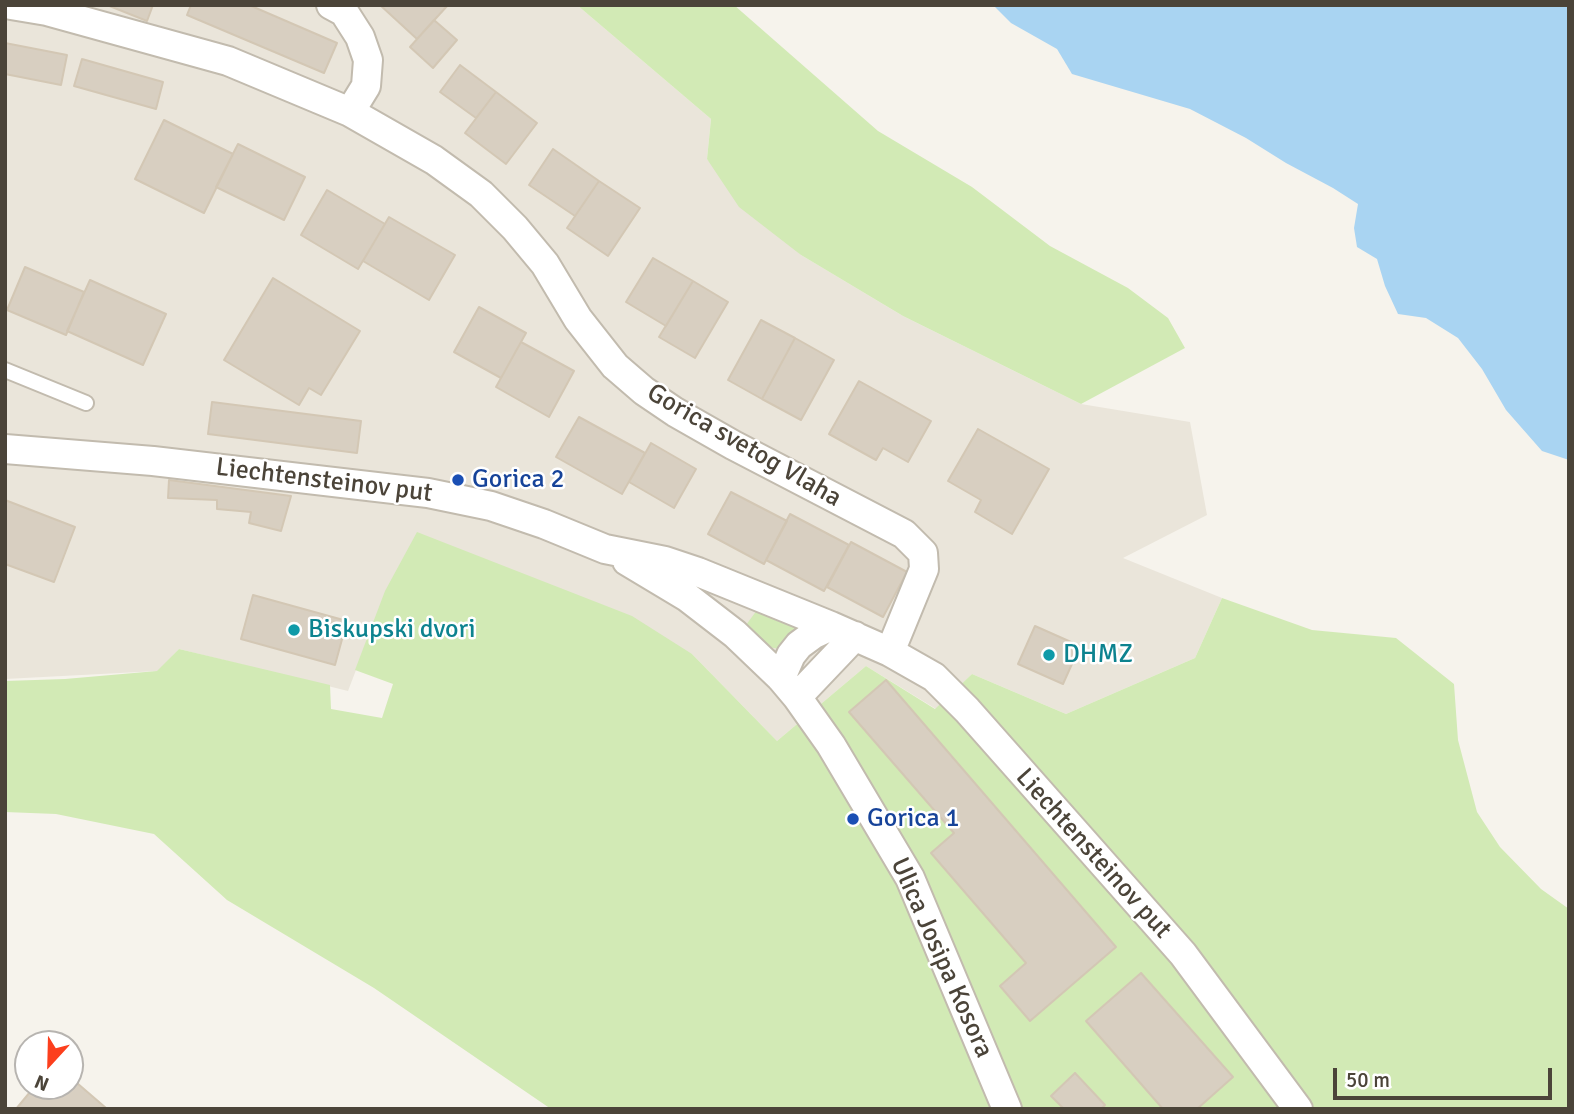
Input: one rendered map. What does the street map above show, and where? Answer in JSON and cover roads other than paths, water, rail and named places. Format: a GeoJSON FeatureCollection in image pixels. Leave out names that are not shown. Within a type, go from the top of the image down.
{"type":"FeatureCollection","features":[{"type":"Feature","properties":{"kind":"street","name":"Gorica svetog Vlaha"},"geometry":{"type":"LineString","coordinates":[[11,5],[47,11],[228,61],[350,112],[434,160],[481,194],[515,228],[545,264],[578,319],[615,366],[645,391],[675,412],[733,445],[904,534],[923,553],[925,569],[890,652]]}},
{"type":"Feature","properties":{"kind":"street"},"geometry":{"type":"LineString","coordinates":[[331,5],[344,12],[360,37],[368,60],[366,86],[350,112]]}},
{"type":"Feature","properties":{"kind":"street","name":"Liechtensteinov put"},"geometry":{"type":"LineString","coordinates":[[5,449],[153,461],[428,493],[491,506],[605,549],[665,561],[698,572],[890,652],[934,677],[967,710],[1183,954],[1298,1109]]}},
{"type":"Feature","properties":{"kind":"street","name":"Ulica Josipa Kosora"},"geometry":{"type":"LineString","coordinates":[[605,549],[687,597],[735,634],[789,687],[831,745],[910,878],[1007,1109]]}},
{"type":"Feature","properties":{"kind":"street"},"geometry":{"type":"LineString","coordinates":[[789,687],[843,631]]}},
{"type":"Feature","properties":{"kind":"lane"},"geometry":{"type":"LineString","coordinates":[[5,370],[86,403]]}},
{"type":"Feature","properties":{"kind":"water"},"geometry":{"type":"Polygon","coordinates":[[[993,5],[1569,5],[1569,460],[1542,451],[1506,410],[1482,369],[1458,338],[1426,318],[1398,314],[1385,286],[1377,259],[1357,247],[1354,228],[1358,204],[1246,138],[1190,109],[1072,74],[1057,49],[1011,23],[993,5]]]}},
{"type":"Feature","properties":{"kind":"place","name":"Gorica 2"},"geometry":{"type":"Point","coordinates":[458,480]}},
{"type":"Feature","properties":{"kind":"place","name":"Biskupski dvori"},"geometry":{"type":"Point","coordinates":[294,630]}},
{"type":"Feature","properties":{"kind":"place","name":"DHMZ"},"geometry":{"type":"Point","coordinates":[1049,655]}},
{"type":"Feature","properties":{"kind":"place","name":"Gorica 1"},"geometry":{"type":"Point","coordinates":[853,819]}}]}
